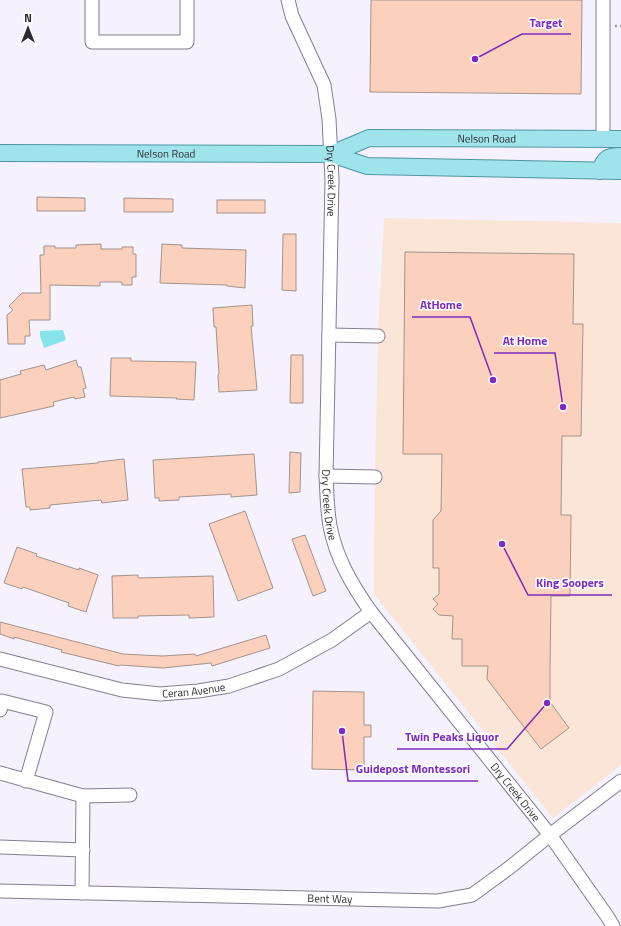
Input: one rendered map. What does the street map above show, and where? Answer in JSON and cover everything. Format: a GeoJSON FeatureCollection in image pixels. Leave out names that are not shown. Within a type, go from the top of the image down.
{"type":"FeatureCollection","features":[{"type":"Feature","properties":{"kind":"main road","name":"Nelson Road"},"geometry":{"type":"LineString","coordinates":[[332,154],[369,138],[621,139]]}},
{"type":"Feature","properties":{"kind":"main road","name":"Nelson Road"},"geometry":{"type":"LineString","coordinates":[[0,153],[332,154],[367,166],[621,171]]}},
{"type":"Feature","properties":{"kind":"main road"},"geometry":{"type":"LineString","coordinates":[[600,171],[602,163],[605,159],[609,157],[621,156]]}},
{"type":"Feature","properties":{"kind":"street"},"geometry":{"type":"LineString","coordinates":[[92,0],[92,42],[188,42],[188,0]]}},
{"type":"Feature","properties":{"kind":"street","name":"Dry Creek Drive"},"geometry":{"type":"LineString","coordinates":[[288,0],[297,27],[324,85],[330,119],[332,154],[326,476],[328,509],[334,543],[347,573],[371,612],[550,835],[613,926]]}},
{"type":"Feature","properties":{"kind":"street"},"geometry":{"type":"LineString","coordinates":[[603,0],[603,139]]}},
{"type":"Feature","properties":{"kind":"street"},"geometry":{"type":"LineString","coordinates":[[329,335],[378,336]]}},
{"type":"Feature","properties":{"kind":"street"},"geometry":{"type":"LineString","coordinates":[[326,476],[375,477]]}},
{"type":"Feature","properties":{"kind":"street","name":"Ceran Avenue"},"geometry":{"type":"LineString","coordinates":[[0,659],[122,690],[160,694],[198,692],[229,686],[279,669],[332,640],[371,612]]}},
{"type":"Feature","properties":{"kind":"street"},"geometry":{"type":"LineString","coordinates":[[0,710],[2,701],[46,712],[26,780]]}},
{"type":"Feature","properties":{"kind":"street"},"geometry":{"type":"LineString","coordinates":[[0,773],[83,796],[130,795]]}},
{"type":"Feature","properties":{"kind":"street","name":"Bent Way"},"geometry":{"type":"LineString","coordinates":[[0,891],[438,901],[472,895],[621,781]]}},
{"type":"Feature","properties":{"kind":"street"},"geometry":{"type":"LineString","coordinates":[[82,893],[83,796]]}},
{"type":"Feature","properties":{"kind":"street"},"geometry":{"type":"LineString","coordinates":[[0,847],[83,850]]}},
{"type":"Feature","properties":{"kind":"shaded area"},"geometry":{"type":"Polygon","coordinates":[[[384,218],[621,223],[621,765],[553,818],[374,594],[378,336],[384,218]]]}},
{"type":"Feature","properties":{"kind":"water"},"geometry":{"type":"Polygon","coordinates":[[[63,330],[66,340],[44,348],[40,331],[63,330]]]}},
{"type":"Feature","properties":{"kind":"building"},"geometry":{"type":"Polygon","coordinates":[[[371,0],[582,0],[581,94],[370,92],[371,0]]]}},
{"type":"Feature","properties":{"kind":"building"},"geometry":{"type":"Polygon","coordinates":[[[37,197],[85,198],[85,211],[37,211],[37,197]]]}},
{"type":"Feature","properties":{"kind":"building"},"geometry":{"type":"Polygon","coordinates":[[[124,198],[173,199],[173,212],[124,212],[124,198]]]}},
{"type":"Feature","properties":{"kind":"building"},"geometry":{"type":"Polygon","coordinates":[[[217,200],[265,200],[265,213],[217,213],[217,200]]]}},
{"type":"Feature","properties":{"kind":"building"},"geometry":{"type":"Polygon","coordinates":[[[283,234],[296,234],[296,291],[282,290],[283,234]]]}},
{"type":"Feature","properties":{"kind":"building"},"geometry":{"type":"Polygon","coordinates":[[[101,244],[101,249],[122,249],[122,247],[133,247],[133,254],[136,254],[136,277],[132,277],[132,285],[122,285],[122,282],[100,282],[100,286],[50,285],[50,320],[29,320],[30,336],[25,336],[25,344],[8,344],[7,315],[13,310],[9,306],[22,293],[41,293],[40,255],[44,255],[44,246],[55,246],[55,248],[76,248],[76,245],[101,244]]]}},
{"type":"Feature","properties":{"kind":"building"},"geometry":{"type":"Polygon","coordinates":[[[162,244],[182,245],[182,248],[246,250],[245,288],[227,285],[160,283],[162,244]]]}},
{"type":"Feature","properties":{"kind":"building"},"geometry":{"type":"Polygon","coordinates":[[[405,252],[574,254],[573,324],[583,324],[581,436],[562,436],[561,515],[571,515],[570,596],[551,596],[550,667],[550,702],[569,728],[541,749],[487,679],[488,666],[462,666],[462,639],[452,639],[453,616],[439,615],[433,609],[438,604],[433,599],[439,594],[439,568],[433,568],[433,520],[441,511],[442,454],[403,454],[405,252]]]}},
{"type":"Feature","properties":{"kind":"building"},"geometry":{"type":"Polygon","coordinates":[[[252,305],[253,326],[251,326],[257,390],[219,392],[216,327],[214,327],[213,308],[252,305]]]}},
{"type":"Feature","properties":{"kind":"building"},"geometry":{"type":"Polygon","coordinates":[[[291,355],[303,355],[303,403],[290,403],[291,355]]]}},
{"type":"Feature","properties":{"kind":"building"},"geometry":{"type":"Polygon","coordinates":[[[111,358],[131,358],[131,361],[196,362],[194,400],[110,396],[111,358]]]}},
{"type":"Feature","properties":{"kind":"building"},"geometry":{"type":"Polygon","coordinates":[[[76,360],[78,367],[81,367],[86,388],[83,389],[85,397],[75,399],[74,397],[53,402],[54,406],[0,418],[0,380],[21,374],[20,371],[44,365],[46,370],[76,360]]]}},
{"type":"Feature","properties":{"kind":"building"},"geometry":{"type":"Polygon","coordinates":[[[290,452],[301,453],[300,492],[289,493],[290,452]]]}},
{"type":"Feature","properties":{"kind":"building"},"geometry":{"type":"Polygon","coordinates":[[[254,454],[257,495],[231,497],[231,494],[179,497],[179,500],[159,501],[159,498],[155,498],[153,460],[254,454]]]}},
{"type":"Feature","properties":{"kind":"building"},"geometry":{"type":"Polygon","coordinates":[[[124,459],[128,500],[102,503],[101,500],[50,505],[50,508],[30,510],[30,507],[26,507],[22,469],[98,463],[124,459]]]}},
{"type":"Feature","properties":{"kind":"building"},"geometry":{"type":"Polygon","coordinates":[[[245,511],[273,588],[238,601],[209,524],[245,511]]]}},
{"type":"Feature","properties":{"kind":"building"},"geometry":{"type":"Polygon","coordinates":[[[305,535],[326,591],[313,596],[292,539],[305,535]]]}},
{"type":"Feature","properties":{"kind":"building"},"geometry":{"type":"Polygon","coordinates":[[[17,547],[37,554],[36,556],[98,575],[86,612],[68,606],[69,603],[23,587],[22,589],[4,583],[17,547]]]}},
{"type":"Feature","properties":{"kind":"building"},"geometry":{"type":"Polygon","coordinates":[[[138,575],[138,578],[213,576],[214,617],[189,618],[189,615],[113,618],[112,576],[138,575]]]}},
{"type":"Feature","properties":{"kind":"building"},"geometry":{"type":"Polygon","coordinates":[[[0,622],[123,654],[162,656],[195,654],[196,656],[266,635],[270,648],[212,666],[211,663],[163,668],[119,666],[61,652],[62,650],[14,637],[14,639],[0,634],[0,622]]]}},
{"type":"Feature","properties":{"kind":"building"},"geometry":{"type":"Polygon","coordinates":[[[313,691],[364,692],[364,725],[371,725],[371,737],[364,737],[364,770],[312,769],[313,691]]]}},
{"type":"Feature","properties":{"kind":"place","name":"Target"},"geometry":{"type":"Point","coordinates":[475,59]}},
{"type":"Feature","properties":{"kind":"place","name":"AtHome"},"geometry":{"type":"Point","coordinates":[493,380]}},
{"type":"Feature","properties":{"kind":"place","name":"At Home"},"geometry":{"type":"Point","coordinates":[563,407]}},
{"type":"Feature","properties":{"kind":"place","name":"King Soopers"},"geometry":{"type":"Point","coordinates":[502,544]}},
{"type":"Feature","properties":{"kind":"place","name":"Twin Peaks Liquor"},"geometry":{"type":"Point","coordinates":[547,703]}},
{"type":"Feature","properties":{"kind":"place","name":"Guidepost Montessori"},"geometry":{"type":"Point","coordinates":[342,731]}}]}
